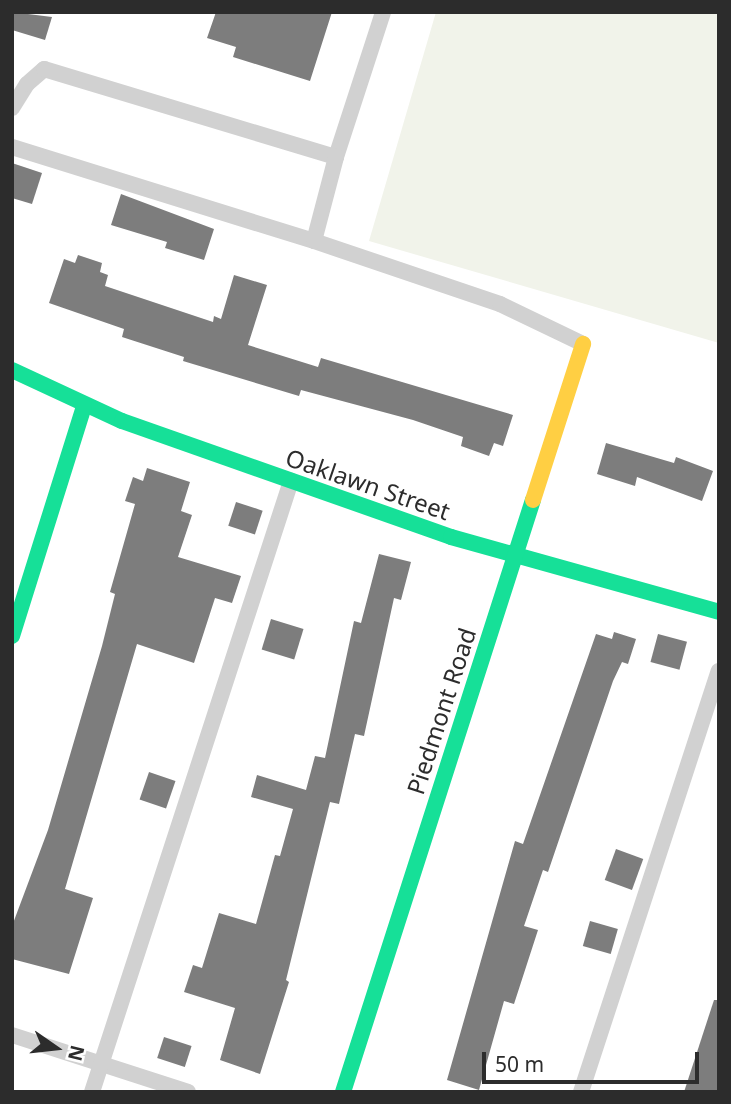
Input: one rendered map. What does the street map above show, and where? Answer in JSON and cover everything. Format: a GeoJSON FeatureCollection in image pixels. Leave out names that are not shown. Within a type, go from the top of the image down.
{"type":"FeatureCollection","features":[{"type":"Feature","properties":{"kind":"street","name":"Piedmont Road"},"geometry":{"type":"LineString","coordinates":[[343,1092],[583,344]]}},
{"type":"Feature","properties":{"kind":"street","name":"Oaklawn Street"},"geometry":{"type":"LineString","coordinates":[[12,370],[84,406],[291,481],[513,556],[719,612]]}},
{"type":"Feature","properties":{"kind":"street"},"geometry":{"type":"LineString","coordinates":[[12,636],[84,406]]}},
{"type":"Feature","properties":{"kind":"lane"},"geometry":{"type":"LineString","coordinates":[[314,241],[335,158],[383,12]]}},
{"type":"Feature","properties":{"kind":"lane"},"geometry":{"type":"LineString","coordinates":[[12,108],[44,69],[335,158]]}},
{"type":"Feature","properties":{"kind":"lane"},"geometry":{"type":"LineString","coordinates":[[12,147],[314,241],[500,304],[583,344]]}},
{"type":"Feature","properties":{"kind":"lane"},"geometry":{"type":"LineString","coordinates":[[92,1092],[195,784],[291,481]]}},
{"type":"Feature","properties":{"kind":"lane"},"geometry":{"type":"LineString","coordinates":[[581,1092],[719,671]]}},
{"type":"Feature","properties":{"kind":"lane"},"geometry":{"type":"LineString","coordinates":[[12,1035],[188,1092]]}},
{"type":"Feature","properties":{"kind":"shaded area"},"geometry":{"type":"Polygon","coordinates":[[[436,12],[719,12],[719,343],[369,241],[436,12]]]}},
{"type":"Feature","properties":{"kind":"building"},"geometry":{"type":"Polygon","coordinates":[[[12,12],[52,17],[45,40],[12,30],[12,12]]]}},
{"type":"Feature","properties":{"kind":"building"},"geometry":{"type":"Polygon","coordinates":[[[216,12],[332,12],[310,81],[233,57],[236,47],[207,38],[216,12]]]}},
{"type":"Feature","properties":{"kind":"building"},"geometry":{"type":"Polygon","coordinates":[[[12,163],[42,173],[32,204],[12,198],[12,163]]]}},
{"type":"Feature","properties":{"kind":"building"},"geometry":{"type":"Polygon","coordinates":[[[121,194],[214,229],[204,260],[165,248],[167,242],[111,225],[121,194]]]}},
{"type":"Feature","properties":{"kind":"building"},"geometry":{"type":"Polygon","coordinates":[[[78,255],[102,263],[100,272],[108,275],[105,286],[213,322],[214,316],[221,319],[234,275],[267,285],[248,345],[318,367],[321,358],[513,415],[503,446],[494,443],[489,456],[461,446],[463,437],[413,420],[301,390],[299,396],[183,361],[184,357],[122,337],[124,329],[49,303],[64,259],[75,263],[78,255]]]}},
{"type":"Feature","properties":{"kind":"building"},"geometry":{"type":"Polygon","coordinates":[[[606,443],[674,463],[676,457],[713,471],[702,501],[637,477],[635,486],[597,474],[606,443]]]}},
{"type":"Feature","properties":{"kind":"building"},"geometry":{"type":"Polygon","coordinates":[[[147,468],[190,482],[181,511],[192,515],[178,557],[241,576],[232,603],[215,598],[194,663],[137,644],[65,889],[93,898],[69,974],[12,959],[12,926],[48,830],[102,646],[115,594],[110,592],[135,504],[125,501],[133,477],[143,481],[147,468]]]}},
{"type":"Feature","properties":{"kind":"building"},"geometry":{"type":"Polygon","coordinates":[[[236,502],[263,511],[255,534],[228,526],[236,502]]]}},
{"type":"Feature","properties":{"kind":"building"},"geometry":{"type":"Polygon","coordinates":[[[379,554],[411,562],[401,600],[394,598],[364,736],[355,734],[339,804],[330,802],[286,980],[289,982],[260,1074],[220,1060],[235,1008],[184,992],[193,965],[202,968],[219,913],[256,924],[275,855],[280,856],[293,809],[251,797],[257,775],[306,790],[315,756],[325,758],[354,621],[361,623],[379,554]]]}},
{"type":"Feature","properties":{"kind":"building"},"geometry":{"type":"Polygon","coordinates":[[[271,619],[304,629],[294,660],[262,650],[271,619]]]}},
{"type":"Feature","properties":{"kind":"building"},"geometry":{"type":"Polygon","coordinates":[[[614,632],[636,639],[628,664],[622,662],[613,681],[548,872],[543,870],[524,926],[538,930],[514,1004],[504,1001],[479,1090],[447,1080],[515,841],[523,844],[596,634],[612,639],[614,632]]]}},
{"type":"Feature","properties":{"kind":"building"},"geometry":{"type":"Polygon","coordinates":[[[658,634],[687,642],[679,670],[650,662],[658,634]]]}},
{"type":"Feature","properties":{"kind":"building"},"geometry":{"type":"Polygon","coordinates":[[[149,772],[175,781],[166,809],[140,799],[149,772]]]}},
{"type":"Feature","properties":{"kind":"building"},"geometry":{"type":"Polygon","coordinates":[[[616,849],[643,859],[632,890],[605,880],[616,849]]]}},
{"type":"Feature","properties":{"kind":"building"},"geometry":{"type":"Polygon","coordinates":[[[590,921],[618,929],[611,954],[583,946],[590,921]]]}},
{"type":"Feature","properties":{"kind":"building"},"geometry":{"type":"Polygon","coordinates":[[[714,1000],[719,1000],[719,1092],[684,1092],[714,1000]]]}},
{"type":"Feature","properties":{"kind":"building"},"geometry":{"type":"Polygon","coordinates":[[[164,1037],[192,1046],[185,1067],[157,1058],[164,1037]]]}},
{"type":"Feature","properties":{"kind":"traffic: fast"},"geometry":{"type":"LineString","coordinates":[[12,370],[122,421],[451,537],[719,612]]}},
{"type":"Feature","properties":{"kind":"traffic: fast"},"geometry":{"type":"LineString","coordinates":[[12,636],[84,406]]}},
{"type":"Feature","properties":{"kind":"traffic: fast"},"geometry":{"type":"LineString","coordinates":[[343,1092],[533,500]]}},
{"type":"Feature","properties":{"kind":"traffic: slow"},"geometry":{"type":"LineString","coordinates":[[533,500],[583,344]]}}]}
